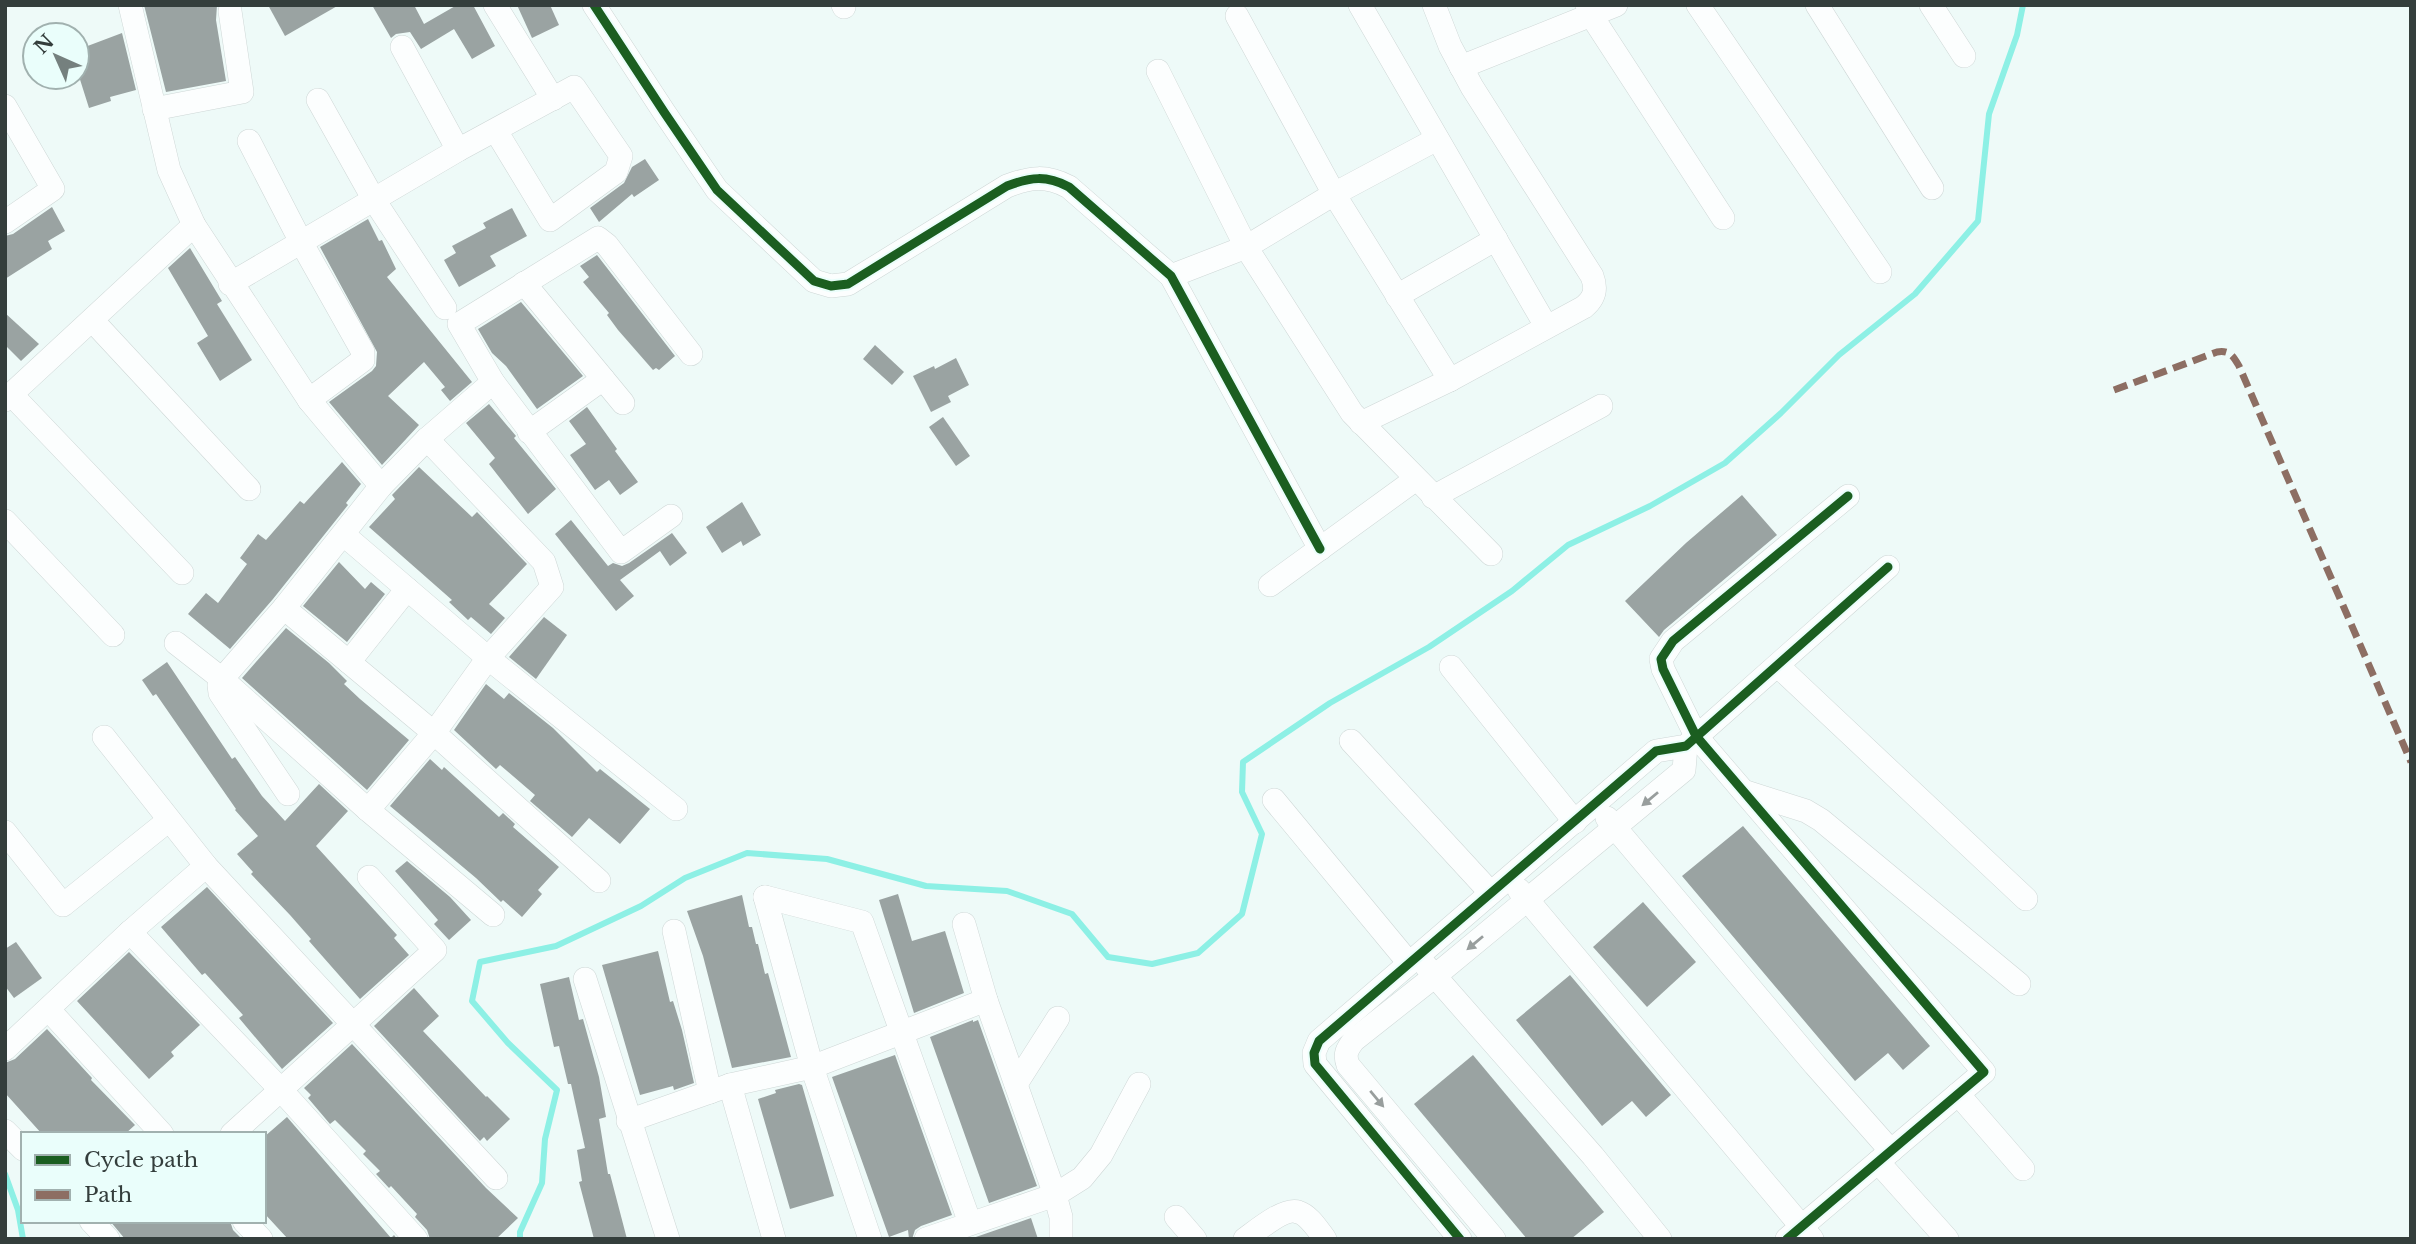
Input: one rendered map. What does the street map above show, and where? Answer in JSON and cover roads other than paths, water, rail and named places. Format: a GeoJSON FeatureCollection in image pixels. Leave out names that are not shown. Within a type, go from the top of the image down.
{"type":"FeatureCollection","features":[{"type":"Feature","properties":{"kind":"street"},"geometry":{"type":"LineString","coordinates":[[130,5],[169,170],[194,225],[230,284],[309,400],[381,486]]}},
{"type":"Feature","properties":{"kind":"street"},"geometry":{"type":"LineString","coordinates":[[495,5],[553,99]]}},
{"type":"Feature","properties":{"kind":"street"},"geometry":{"type":"LineString","coordinates":[[594,5],[718,190],[814,281],[831,286],[848,284],[1007,186],[1022,180],[1054,179],[1069,187],[1171,276],[1320,549]]}},
{"type":"Feature","properties":{"kind":"street"},"geometry":{"type":"LineString","coordinates":[[1360,5],[1546,326]]}},
{"type":"Feature","properties":{"kind":"street"},"geometry":{"type":"LineString","coordinates":[[1361,423],[1450,380],[1590,302],[1595,293],[1595,284],[1461,67],[1434,5]]}},
{"type":"Feature","properties":{"kind":"street"},"geometry":{"type":"LineString","coordinates":[[1461,67],[1589,10],[1616,5]]}},
{"type":"Feature","properties":{"kind":"street"},"geometry":{"type":"LineString","coordinates":[[1698,5],[1880,272]]}},
{"type":"Feature","properties":{"kind":"street"},"geometry":{"type":"LineString","coordinates":[[1817,5],[1932,188]]}},
{"type":"Feature","properties":{"kind":"street"},"geometry":{"type":"LineString","coordinates":[[1931,5],[1964,56]]}},
{"type":"Feature","properties":{"kind":"street"},"geometry":{"type":"LineString","coordinates":[[1589,10],[1723,218]]}},
{"type":"Feature","properties":{"kind":"street"},"geometry":{"type":"LineString","coordinates":[[155,109],[242,92],[230,11]]}},
{"type":"Feature","properties":{"kind":"street"},"geometry":{"type":"LineString","coordinates":[[1237,16],[1334,194],[1450,380]]}},
{"type":"Feature","properties":{"kind":"street"},"geometry":{"type":"LineString","coordinates":[[402,47],[458,150]]}},
{"type":"Feature","properties":{"kind":"street"},"geometry":{"type":"LineString","coordinates":[[1158,71],[1245,247],[1352,413],[1490,554]]}},
{"type":"Feature","properties":{"kind":"street"},"geometry":{"type":"LineString","coordinates":[[230,284],[458,150],[574,87],[621,156],[616,172],[550,220],[496,131]]}},
{"type":"Feature","properties":{"kind":"street"},"geometry":{"type":"LineString","coordinates":[[318,100],[374,200],[445,308]]}},
{"type":"Feature","properties":{"kind":"street"},"geometry":{"type":"LineString","coordinates":[[5,106],[53,189],[5,222]]}},
{"type":"Feature","properties":{"kind":"street"},"geometry":{"type":"LineString","coordinates":[[1171,276],[1245,247],[1334,194],[1437,139]]}},
{"type":"Feature","properties":{"kind":"street"},"geometry":{"type":"LineString","coordinates":[[249,141],[301,242],[363,352],[363,360],[309,400]]}},
{"type":"Feature","properties":{"kind":"street"},"geometry":{"type":"LineString","coordinates":[[182,573],[8,397],[194,225]]}},
{"type":"Feature","properties":{"kind":"street"},"geometry":{"type":"LineString","coordinates":[[671,516],[621,552],[493,382],[459,324],[598,238],[603,240],[691,354]]}},
{"type":"Feature","properties":{"kind":"street"},"geometry":{"type":"LineString","coordinates":[[1397,296],[1496,239]]}},
{"type":"Feature","properties":{"kind":"street"},"geometry":{"type":"LineString","coordinates":[[524,283],[623,403]]}},
{"type":"Feature","properties":{"kind":"street"},"geometry":{"type":"LineString","coordinates":[[92,320],[249,489]]}},
{"type":"Feature","properties":{"kind":"street"},"geometry":{"type":"LineString","coordinates":[[529,432],[603,379]]}},
{"type":"Feature","properties":{"kind":"street"},"geometry":{"type":"LineString","coordinates":[[288,794],[220,693],[222,679],[284,608],[381,486],[427,439],[493,382]]}},
{"type":"Feature","properties":{"kind":"street"},"geometry":{"type":"LineString","coordinates":[[1433,496],[1601,406]]}},
{"type":"Feature","properties":{"kind":"street"},"geometry":{"type":"LineString","coordinates":[[368,810],[433,733],[488,658],[552,587],[544,562],[427,439]]}},
{"type":"Feature","properties":{"kind":"street"},"geometry":{"type":"LineString","coordinates":[[1270,585],[1416,479]]}},
{"type":"Feature","properties":{"kind":"street"},"geometry":{"type":"LineString","coordinates":[[1508,877],[1800,1235],[1884,1157],[1984,1072],[1746,792],[1691,741],[1663,669],[1661,659],[1673,641],[1848,496]]}},
{"type":"Feature","properties":{"kind":"street"},"geometry":{"type":"LineString","coordinates":[[5,521],[113,635]]}},
{"type":"Feature","properties":{"kind":"street"},"geometry":{"type":"LineString","coordinates":[[344,535],[488,658],[676,809]]}},
{"type":"Feature","properties":{"kind":"street"},"geometry":{"type":"LineString","coordinates":[[1460,1239],[1315,1064],[1314,1053],[1319,1041],[1656,751],[1691,741],[1888,567]]}},
{"type":"Feature","properties":{"kind":"street"},"geometry":{"type":"LineString","coordinates":[[349,662],[407,589]]}},
{"type":"Feature","properties":{"kind":"street"},"geometry":{"type":"LineString","coordinates":[[284,608],[433,733],[598,881]]}},
{"type":"Feature","properties":{"kind":"street"},"geometry":{"type":"LineString","coordinates":[[176,643],[222,679],[368,810],[492,915]]}},
{"type":"Feature","properties":{"kind":"street"},"geometry":{"type":"LineString","coordinates":[[1778,666],[2026,899]]}},
{"type":"Feature","properties":{"kind":"street"},"geometry":{"type":"LineString","coordinates":[[1451,667],[1574,822]]}},
{"type":"Feature","properties":{"kind":"street"},"geometry":{"type":"LineString","coordinates":[[104,737],[206,866],[496,1178]]}},
{"type":"Feature","properties":{"kind":"street"},"geometry":{"type":"LineString","coordinates":[[1351,741],[1490,892]]}},
{"type":"Feature","properties":{"kind":"street"},"geometry":{"type":"LineString","coordinates":[[1494,1239],[1348,1065],[1345,1056],[1347,1048],[1353,1040],[1435,976],[1684,770],[1691,741]]}},
{"type":"Feature","properties":{"kind":"street"},"geometry":{"type":"LineString","coordinates":[[1746,792],[1806,811],[1821,820],[2019,984]]}},
{"type":"Feature","properties":{"kind":"street"},"geometry":{"type":"LineString","coordinates":[[1274,800],[1413,959],[1435,976],[1592,1156],[1660,1239]]}},
{"type":"Feature","properties":{"kind":"street"},"geometry":{"type":"LineString","coordinates":[[1596,805],[1815,1065],[1947,1239]]}},
{"type":"Feature","properties":{"kind":"street"},"geometry":{"type":"LineString","coordinates":[[5,832],[63,905],[169,820]]}},
{"type":"Feature","properties":{"kind":"street"},"geometry":{"type":"LineString","coordinates":[[7,1043],[49,1010],[130,932],[206,866]]}},
{"type":"Feature","properties":{"kind":"street"},"geometry":{"type":"LineString","coordinates":[[234,1132],[435,950],[369,877]]}},
{"type":"Feature","properties":{"kind":"street"},"geometry":{"type":"LineString","coordinates":[[870,1239],[812,1067],[765,897],[862,922],[970,1223]]}},
{"type":"Feature","properties":{"kind":"street"},"geometry":{"type":"LineString","coordinates":[[964,924],[986,1000],[1055,1195],[1061,1217],[1062,1239]]}},
{"type":"Feature","properties":{"kind":"street"},"geometry":{"type":"LineString","coordinates":[[674,931],[720,1089],[774,1239]]}},
{"type":"Feature","properties":{"kind":"street"},"geometry":{"type":"LineString","coordinates":[[130,932],[281,1090],[416,1239]]}},
{"type":"Feature","properties":{"kind":"street"},"geometry":{"type":"LineString","coordinates":[[585,979],[628,1121],[668,1239]]}},
{"type":"Feature","properties":{"kind":"street"},"geometry":{"type":"LineString","coordinates":[[628,1121],[720,1089],[812,1067],[986,1000]]}},
{"type":"Feature","properties":{"kind":"street"},"geometry":{"type":"LineString","coordinates":[[49,1010],[160,1132]]}},
{"type":"Feature","properties":{"kind":"street"},"geometry":{"type":"LineString","coordinates":[[1016,1084],[1058,1018]]}},
{"type":"Feature","properties":{"kind":"street"},"geometry":{"type":"LineString","coordinates":[[1314,1053],[1345,1056]]}},
{"type":"Feature","properties":{"kind":"street"},"geometry":{"type":"LineString","coordinates":[[926,1239],[1055,1195],[1082,1178],[1101,1155],[1139,1084]]}},
{"type":"Feature","properties":{"kind":"street"},"geometry":{"type":"LineString","coordinates":[[1958,1094],[2023,1169]]}},
{"type":"Feature","properties":{"kind":"street"},"geometry":{"type":"LineString","coordinates":[[5,1131],[21,1147]]}},
{"type":"Feature","properties":{"kind":"street"},"geometry":{"type":"LineString","coordinates":[[1245,1239],[1278,1216],[1293,1211],[1300,1212],[1307,1218],[1325,1239]]}},
{"type":"Feature","properties":{"kind":"street"},"geometry":{"type":"LineString","coordinates":[[1177,1217],[1195,1239]]}},
{"type":"Feature","properties":{"kind":"street"},"geometry":{"type":"LineString","coordinates":[[94,1223],[108,1239]]}},
{"type":"Feature","properties":{"kind":"street"},"geometry":{"type":"LineString","coordinates":[[246,1223],[261,1239]]}},
{"type":"Feature","properties":{"kind":"waterway"},"geometry":{"type":"LineString","coordinates":[[520,1239],[520,1232],[542,1183],[545,1139],[557,1090],[508,1043],[472,1001],[480,962],[556,946],[641,906],[685,878],[747,853],[827,859],[926,886],[1007,891],[1072,914],[1108,957],[1152,964],[1198,953],[1242,914],[1262,834],[1242,792],[1243,762],[1330,703],[1429,647],[1512,591],[1568,545],[1650,506],[1725,463],[1781,413],[1839,355],[1915,294],[1978,221],[1989,114],[2017,35],[2023,5]]}},
{"type":"Feature","properties":{"kind":"waterway"},"geometry":{"type":"LineString","coordinates":[[5,1174],[18,1210],[23,1239]]}}]}
